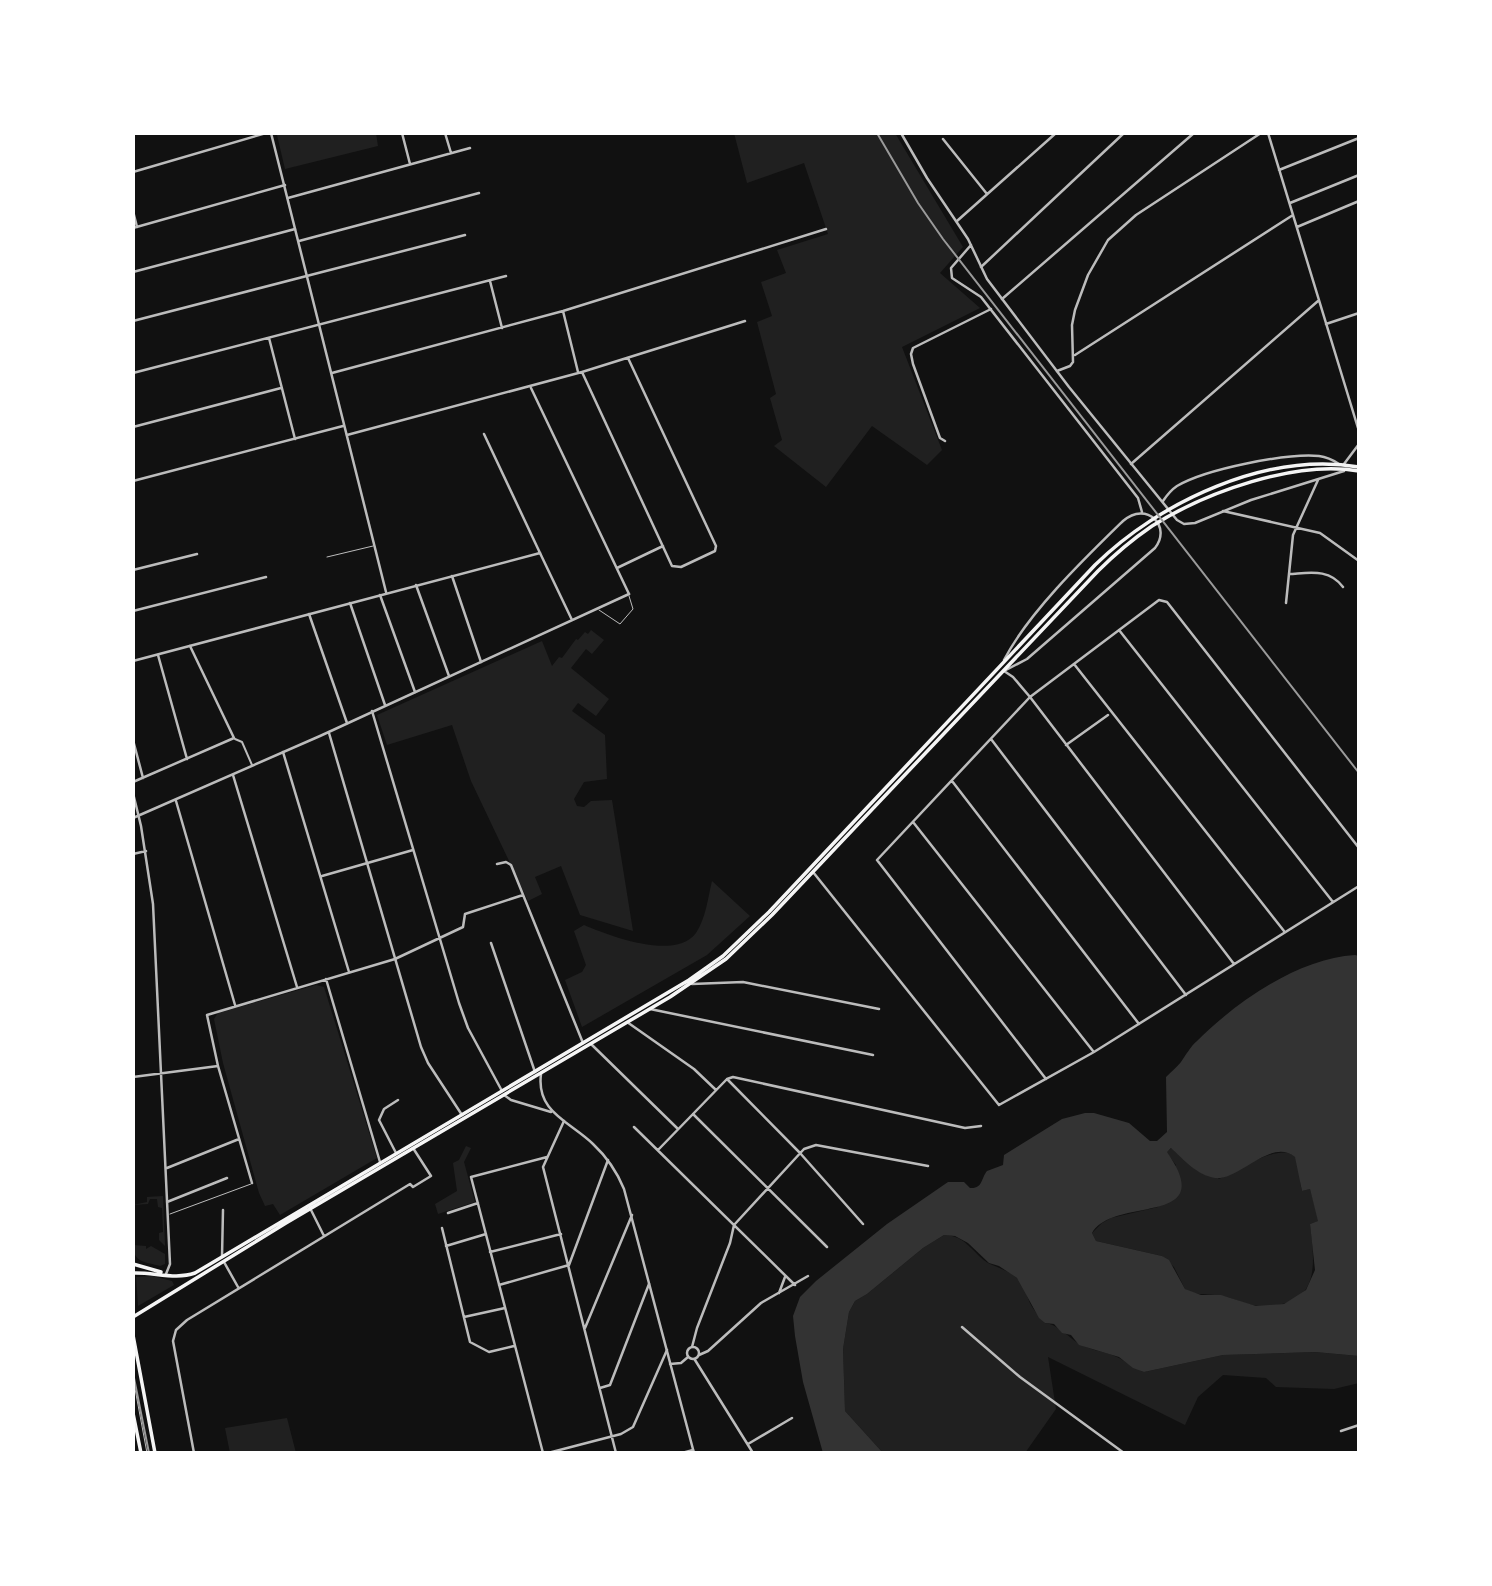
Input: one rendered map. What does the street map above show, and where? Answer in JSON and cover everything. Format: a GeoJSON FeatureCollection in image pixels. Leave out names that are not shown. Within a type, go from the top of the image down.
{"type":"FeatureCollection","features":[{"type":"Feature","properties":{"kind":"main road"},"geometry":{"type":"LineString","coordinates":[[503,1093],[689,980],[734,947],[1108,553],[1149,521],[1187,500],[1246,478],[1319,464],[1341,464],[1359,469]]}},
{"type":"Feature","properties":{"kind":"main road"},"geometry":{"type":"LineString","coordinates":[[133,1317],[380,1162],[541,1074],[692,984],[746,941],[1098,571],[1152,526],[1190,506],[1249,483],[1320,470],[1359,469]]}},
{"type":"Feature","properties":{"kind":"main road"},"geometry":{"type":"LineString","coordinates":[[133,1264],[174,1276],[192,1274],[310,1209],[462,1116]]}},
{"type":"Feature","properties":{"kind":"main road"},"geometry":{"type":"LineString","coordinates":[[133,1273],[166,1274]]}},
{"type":"Feature","properties":{"kind":"main road"},"geometry":{"type":"LineString","coordinates":[[174,1276],[178,1280],[177,1289]]}},
{"type":"Feature","properties":{"kind":"main road"},"geometry":{"type":"LineString","coordinates":[[133,1335],[155,1453]]}},
{"type":"Feature","properties":{"kind":"main road"},"geometry":{"type":"LineString","coordinates":[[133,1413],[141,1453]]}},
{"type":"Feature","properties":{"kind":"street"},"geometry":{"type":"LineString","coordinates":[[133,172],[266,133]]}},
{"type":"Feature","properties":{"kind":"street"},"geometry":{"type":"LineString","coordinates":[[271,133],[386,593]]}},
{"type":"Feature","properties":{"kind":"street"},"geometry":{"type":"LineString","coordinates":[[402,133],[410,164]]}},
{"type":"Feature","properties":{"kind":"street"},"geometry":{"type":"LineString","coordinates":[[445,133],[451,153]]}},
{"type":"Feature","properties":{"kind":"street"},"geometry":{"type":"LineString","coordinates":[[901,133],[1002,299],[1177,520],[1184,524],[1195,523],[1223,511],[1351,469]]}},
{"type":"Feature","properties":{"kind":"street"},"geometry":{"type":"LineString","coordinates":[[957,221],[1056,133]]}},
{"type":"Feature","properties":{"kind":"street"},"geometry":{"type":"LineString","coordinates":[[981,267],[1124,133]]}},
{"type":"Feature","properties":{"kind":"street"},"geometry":{"type":"LineString","coordinates":[[1002,299],[1195,133]]}},
{"type":"Feature","properties":{"kind":"street"},"geometry":{"type":"LineString","coordinates":[[1057,371],[1070,366],[1073,356],[1072,325],[1077,304],[1088,275],[1108,240],[1136,215],[1261,133]]}},
{"type":"Feature","properties":{"kind":"street"},"geometry":{"type":"LineString","coordinates":[[1268,133],[1359,429]]}},
{"type":"Feature","properties":{"kind":"street"},"geometry":{"type":"LineString","coordinates":[[1279,170],[1359,138]]}},
{"type":"Feature","properties":{"kind":"street"},"geometry":{"type":"LineString","coordinates":[[943,139],[987,194]]}},
{"type":"Feature","properties":{"kind":"street"},"geometry":{"type":"LineString","coordinates":[[288,198],[470,148]]}},
{"type":"Feature","properties":{"kind":"street"},"geometry":{"type":"LineString","coordinates":[[1290,203],[1359,174]]}},
{"type":"Feature","properties":{"kind":"street"},"geometry":{"type":"LineString","coordinates":[[133,211],[135,228],[285,185]]}},
{"type":"Feature","properties":{"kind":"street"},"geometry":{"type":"LineString","coordinates":[[299,242],[479,193]]}},
{"type":"Feature","properties":{"kind":"street"},"geometry":{"type":"LineString","coordinates":[[1297,227],[1359,201]]}},
{"type":"Feature","properties":{"kind":"street"},"geometry":{"type":"LineString","coordinates":[[1073,356],[1293,215]]}},
{"type":"Feature","properties":{"kind":"street"},"geometry":{"type":"LineString","coordinates":[[133,272],[295,229]]}},
{"type":"Feature","properties":{"kind":"street"},"geometry":{"type":"LineString","coordinates":[[332,373],[563,311],[826,229]]}},
{"type":"Feature","properties":{"kind":"street"},"geometry":{"type":"LineString","coordinates":[[133,321],[465,234]]}},
{"type":"Feature","properties":{"kind":"street"},"geometry":{"type":"LineString","coordinates":[[971,245],[951,268],[955,281],[978,294],[991,309],[1138,498],[1142,512]]}},
{"type":"Feature","properties":{"kind":"street"},"geometry":{"type":"LineString","coordinates":[[133,373],[506,276]]}},
{"type":"Feature","properties":{"kind":"street"},"geometry":{"type":"LineString","coordinates":[[490,281],[502,328]]}},
{"type":"Feature","properties":{"kind":"street"},"geometry":{"type":"LineString","coordinates":[[1131,464],[1318,301]]}},
{"type":"Feature","properties":{"kind":"street"},"geometry":{"type":"LineString","coordinates":[[945,441],[940,438],[913,365],[912,351],[991,309]]}},
{"type":"Feature","properties":{"kind":"street"},"geometry":{"type":"LineString","coordinates":[[563,311],[580,372],[672,566],[676,568],[715,551],[716,547],[628,358]]}},
{"type":"Feature","properties":{"kind":"street"},"geometry":{"type":"LineString","coordinates":[[1325,324],[1359,313]]}},
{"type":"Feature","properties":{"kind":"street"},"geometry":{"type":"LineString","coordinates":[[347,435],[530,387],[746,321]]}},
{"type":"Feature","properties":{"kind":"street"},"geometry":{"type":"LineString","coordinates":[[269,338],[295,439]]}},
{"type":"Feature","properties":{"kind":"street"},"geometry":{"type":"LineString","coordinates":[[133,818],[347,724],[629,594],[530,387]]}},
{"type":"Feature","properties":{"kind":"street"},"geometry":{"type":"LineString","coordinates":[[133,427],[281,388]]}},
{"type":"Feature","properties":{"kind":"street"},"geometry":{"type":"LineString","coordinates":[[133,481],[345,425]]}},
{"type":"Feature","properties":{"kind":"street"},"geometry":{"type":"LineString","coordinates":[[484,434],[572,620]]}},
{"type":"Feature","properties":{"kind":"street"},"geometry":{"type":"LineString","coordinates":[[1162,502],[1172,489],[1183,483],[1228,468],[1314,456],[1329,458],[1341,464],[1359,444]]}},
{"type":"Feature","properties":{"kind":"street"},"geometry":{"type":"LineString","coordinates":[[1286,603],[1291,546],[1296,527],[1319,478]]}},
{"type":"Feature","properties":{"kind":"street"},"geometry":{"type":"LineString","coordinates":[[1223,511],[1326,536],[1359,561]]}},
{"type":"Feature","properties":{"kind":"street"},"geometry":{"type":"LineString","coordinates":[[1000,667],[1023,630],[1080,565],[1128,517],[1142,512],[1149,514],[1159,527],[1160,540],[1155,548],[1027,659],[1004,671],[1013,677],[1030,697],[1234,964]]}},
{"type":"Feature","properties":{"kind":"street"},"geometry":{"type":"LineString","coordinates":[[617,568],[663,547]]}},
{"type":"Feature","properties":{"kind":"street"},"geometry":{"type":"LineString","coordinates":[[133,662],[540,553]]}},
{"type":"Feature","properties":{"kind":"street"},"geometry":{"type":"LineString","coordinates":[[133,570],[197,554]]}},
{"type":"Feature","properties":{"kind":"street"},"geometry":{"type":"LineString","coordinates":[[1289,574],[1325,573],[1335,578],[1343,587]]}},
{"type":"Feature","properties":{"kind":"street"},"geometry":{"type":"LineString","coordinates":[[452,576],[481,662]]}},
{"type":"Feature","properties":{"kind":"street"},"geometry":{"type":"LineString","coordinates":[[133,611],[266,577]]}},
{"type":"Feature","properties":{"kind":"street"},"geometry":{"type":"LineString","coordinates":[[416,585],[449,676]]}},
{"type":"Feature","properties":{"kind":"street"},"geometry":{"type":"LineString","coordinates":[[380,594],[415,692]]}},
{"type":"Feature","properties":{"kind":"street"},"geometry":{"type":"LineString","coordinates":[[1046,1079],[877,860],[1030,697],[1159,600],[1167,602],[1359,848]]}},
{"type":"Feature","properties":{"kind":"street"},"geometry":{"type":"LineString","coordinates":[[350,603],[385,705]]}},
{"type":"Feature","properties":{"kind":"street"},"geometry":{"type":"LineString","coordinates":[[309,614],[347,724]]}},
{"type":"Feature","properties":{"kind":"street"},"geometry":{"type":"LineString","coordinates":[[1119,630],[1333,902]]}},
{"type":"Feature","properties":{"kind":"street"},"geometry":{"type":"LineString","coordinates":[[190,646],[234,738],[242,742],[253,766]]}},
{"type":"Feature","properties":{"kind":"street"},"geometry":{"type":"LineString","coordinates":[[158,654],[187,759]]}},
{"type":"Feature","properties":{"kind":"street"},"geometry":{"type":"LineString","coordinates":[[1074,664],[1284,932]]}},
{"type":"Feature","properties":{"kind":"street"},"geometry":{"type":"LineString","coordinates":[[372,711],[463,1015],[503,1093],[511,1100],[551,1112],[564,1121],[592,1143],[608,1160],[621,1182],[694,1452],[682,1453]]}},
{"type":"Feature","properties":{"kind":"street"},"geometry":{"type":"LineString","coordinates":[[1066,745],[1108,715]]}},
{"type":"Feature","properties":{"kind":"street"},"geometry":{"type":"LineString","coordinates":[[328,732],[424,1054],[462,1116]]}},
{"type":"Feature","properties":{"kind":"street"},"geometry":{"type":"LineString","coordinates":[[133,782],[234,738]]}},
{"type":"Feature","properties":{"kind":"street"},"geometry":{"type":"LineString","coordinates":[[991,739],[1186,995]]}},
{"type":"Feature","properties":{"kind":"street"},"geometry":{"type":"LineString","coordinates":[[133,742],[143,778]]}},
{"type":"Feature","properties":{"kind":"street"},"geometry":{"type":"LineString","coordinates":[[283,752],[349,972]]}},
{"type":"Feature","properties":{"kind":"street"},"geometry":{"type":"LineString","coordinates":[[233,775],[297,987]]}},
{"type":"Feature","properties":{"kind":"street"},"geometry":{"type":"LineString","coordinates":[[952,781],[1139,1024]]}},
{"type":"Feature","properties":{"kind":"street"},"geometry":{"type":"LineString","coordinates":[[133,793],[146,851],[153,904],[170,1264],[166,1274]]}},
{"type":"Feature","properties":{"kind":"street"},"geometry":{"type":"LineString","coordinates":[[176,801],[235,1005]]}},
{"type":"Feature","properties":{"kind":"street"},"geometry":{"type":"LineString","coordinates":[[913,822],[1094,1052]]}},
{"type":"Feature","properties":{"kind":"street"},"geometry":{"type":"LineString","coordinates":[[321,876],[412,850]]}},
{"type":"Feature","properties":{"kind":"street"},"geometry":{"type":"LineString","coordinates":[[133,854],[146,851]]}},
{"type":"Feature","properties":{"kind":"street"},"geometry":{"type":"LineString","coordinates":[[498,864],[506,862],[511,865],[583,1043]]}},
{"type":"Feature","properties":{"kind":"street"},"geometry":{"type":"LineString","coordinates":[[813,872],[996,1103],[1003,1104],[1094,1052],[1359,886]]}},
{"type":"Feature","properties":{"kind":"street"},"geometry":{"type":"LineString","coordinates":[[252,1183],[218,1066],[207,1015],[395,959],[464,926],[464,914],[523,895]]}},
{"type":"Feature","properties":{"kind":"street"},"geometry":{"type":"LineString","coordinates":[[492,943],[534,1072]]}},
{"type":"Feature","properties":{"kind":"street"},"geometry":{"type":"LineString","coordinates":[[326,979],[380,1162]]}},
{"type":"Feature","properties":{"kind":"street"},"geometry":{"type":"LineString","coordinates":[[692,984],[743,982],[879,1009]]}},
{"type":"Feature","properties":{"kind":"street"},"geometry":{"type":"LineString","coordinates":[[649,1009],[873,1055]]}},
{"type":"Feature","properties":{"kind":"street"},"geometry":{"type":"LineString","coordinates":[[627,1022],[694,1069],[716,1090]]}},
{"type":"Feature","properties":{"kind":"street"},"geometry":{"type":"LineString","coordinates":[[591,1044],[678,1129]]}},
{"type":"Feature","properties":{"kind":"street"},"geometry":{"type":"LineString","coordinates":[[133,1077],[218,1066]]}},
{"type":"Feature","properties":{"kind":"street"},"geometry":{"type":"LineString","coordinates":[[541,1074],[541,1096],[551,1112]]}},
{"type":"Feature","properties":{"kind":"street"},"geometry":{"type":"LineString","coordinates":[[658,1150],[727,1079],[736,1077],[965,1128],[981,1126]]}},
{"type":"Feature","properties":{"kind":"street"},"geometry":{"type":"LineString","coordinates":[[727,1079],[800,1153],[863,1224]]}},
{"type":"Feature","properties":{"kind":"street"},"geometry":{"type":"LineString","coordinates":[[396,1153],[379,1120],[382,1111],[398,1100]]}},
{"type":"Feature","properties":{"kind":"street"},"geometry":{"type":"LineString","coordinates":[[693,1114],[827,1247]]}},
{"type":"Feature","properties":{"kind":"street"},"geometry":{"type":"LineString","coordinates":[[564,1121],[543,1167],[616,1453]]}},
{"type":"Feature","properties":{"kind":"street"},"geometry":{"type":"LineString","coordinates":[[634,1126],[795,1285]]}},
{"type":"Feature","properties":{"kind":"street"},"geometry":{"type":"LineString","coordinates":[[166,1169],[239,1139]]}},
{"type":"Feature","properties":{"kind":"street"},"geometry":{"type":"LineString","coordinates":[[688,1357],[687,1351],[692,1347],[734,1225],[808,1146],[816,1145],[928,1167]]}},
{"type":"Feature","properties":{"kind":"street"},"geometry":{"type":"LineString","coordinates":[[194,1453],[173,1334],[187,1320],[238,1287],[410,1184],[413,1187],[431,1176],[413,1147]]}},
{"type":"Feature","properties":{"kind":"street"},"geometry":{"type":"LineString","coordinates":[[547,1157],[471,1177],[545,1453],[628,1432],[638,1420],[667,1350]]}},
{"type":"Feature","properties":{"kind":"street"},"geometry":{"type":"LineString","coordinates":[[569,1265],[608,1160]]}},
{"type":"Feature","properties":{"kind":"street"},"geometry":{"type":"LineString","coordinates":[[167,1202],[226,1178]]}},
{"type":"Feature","properties":{"kind":"street"},"geometry":{"type":"LineString","coordinates":[[448,1213],[478,1203]]}},
{"type":"Feature","properties":{"kind":"street"},"geometry":{"type":"LineString","coordinates":[[310,1209],[322,1237]]}},
{"type":"Feature","properties":{"kind":"street"},"geometry":{"type":"LineString","coordinates":[[223,1210],[222,1259],[238,1287]]}},
{"type":"Feature","properties":{"kind":"street"},"geometry":{"type":"LineString","coordinates":[[584,1329],[591,1320],[632,1215]]}},
{"type":"Feature","properties":{"kind":"street"},"geometry":{"type":"LineString","coordinates":[[442,1228],[470,1342],[489,1352],[515,1346]]}},
{"type":"Feature","properties":{"kind":"street"},"geometry":{"type":"LineString","coordinates":[[446,1246],[486,1234]]}},
{"type":"Feature","properties":{"kind":"street"},"geometry":{"type":"LineString","coordinates":[[490,1252],[561,1234]]}},
{"type":"Feature","properties":{"kind":"street"},"geometry":{"type":"LineString","coordinates":[[499,1285],[569,1265]]}},
{"type":"Feature","properties":{"kind":"street"},"geometry":{"type":"LineString","coordinates":[[779,1293],[785,1276]]}},
{"type":"Feature","properties":{"kind":"street"},"geometry":{"type":"LineString","coordinates":[[695,1360],[756,1307],[808,1276]]}},
{"type":"Feature","properties":{"kind":"street"},"geometry":{"type":"LineString","coordinates":[[600,1388],[610,1385],[649,1284]]}},
{"type":"Feature","properties":{"kind":"street"},"geometry":{"type":"LineString","coordinates":[[464,1317],[505,1308]]}},
{"type":"Feature","properties":{"kind":"street"},"geometry":{"type":"LineString","coordinates":[[962,1327],[1020,1377],[1124,1453]]}},
{"type":"Feature","properties":{"kind":"street"},"geometry":{"type":"LineString","coordinates":[[692,1347],[698,1349],[699,1355]]}},
{"type":"Feature","properties":{"kind":"street"},"geometry":{"type":"LineString","coordinates":[[688,1357],[695,1360],[753,1453]]}},
{"type":"Feature","properties":{"kind":"street"},"geometry":{"type":"LineString","coordinates":[[670,1364],[681,1363],[688,1357]]}},
{"type":"Feature","properties":{"kind":"street"},"geometry":{"type":"LineString","coordinates":[[748,1444],[792,1418]]}},
{"type":"Feature","properties":{"kind":"street"},"geometry":{"type":"LineString","coordinates":[[1340,1431],[1359,1425]]}},
{"type":"Feature","properties":{"kind":"lane"},"geometry":{"type":"LineString","coordinates":[[327,557],[375,546]]}},
{"type":"Feature","properties":{"kind":"lane"},"geometry":{"type":"LineString","coordinates":[[597,609],[621,624],[633,609],[629,594]]}},
{"type":"Feature","properties":{"kind":"lane"},"geometry":{"type":"LineString","coordinates":[[168,1215],[252,1183]]}},
{"type":"Feature","properties":{"kind":"lane"},"geometry":{"type":"LineString","coordinates":[[133,1378],[147,1453]]}},
{"type":"Feature","properties":{"kind":"shaded area"},"geometry":{"type":"Polygon","coordinates":[[[376,133],[378,146],[285,169],[277,135],[376,133]]]}},
{"type":"Feature","properties":{"kind":"shaded area"},"geometry":{"type":"Polygon","coordinates":[[[734,133],[895,133],[963,247],[940,273],[980,308],[902,347],[942,450],[927,465],[872,426],[826,487],[774,446],[782,440],[770,398],[776,394],[757,322],[772,316],[761,282],[786,273],[777,250],[828,234],[804,163],[747,183],[734,133]]]}},
{"type":"Feature","properties":{"kind":"shaded area"},"geometry":{"type":"Polygon","coordinates":[[[591,630],[604,640],[592,654],[586,649],[571,668],[609,699],[596,716],[578,703],[572,711],[605,735],[607,779],[584,782],[574,799],[577,806],[584,807],[591,801],[612,800],[633,931],[580,915],[561,866],[535,877],[542,894],[528,901],[471,781],[452,725],[387,745],[377,715],[542,641],[552,666],[559,657],[562,658],[576,639],[591,630]]]}},
{"type":"Feature","properties":{"kind":"shaded area"},"geometry":{"type":"Polygon","coordinates":[[[712,881],[750,916],[707,955],[582,1027],[565,980],[582,972],[586,965],[574,931],[584,925],[625,940],[658,946],[686,941],[696,933],[702,921],[712,881]]]}},
{"type":"Feature","properties":{"kind":"shaded area"},"geometry":{"type":"Polygon","coordinates":[[[1359,956],[1359,1356],[1315,1352],[1223,1355],[1144,1372],[1133,1368],[1119,1357],[1079,1345],[1071,1335],[1062,1333],[1054,1324],[1045,1323],[1039,1318],[1017,1278],[989,1263],[968,1243],[955,1236],[944,1235],[855,1301],[849,1312],[843,1349],[845,1411],[883,1453],[823,1453],[803,1382],[793,1316],[800,1297],[816,1281],[887,1224],[948,1182],[964,1182],[970,1188],[977,1187],[987,1171],[1003,1165],[1004,1155],[1062,1119],[1094,1113],[1129,1123],[1150,1141],[1157,1141],[1167,1132],[1166,1077],[1195,1043],[1249,997],[1270,984],[1312,964],[1334,958],[1359,956]],[[1171,1148],[1167,1152],[1180,1176],[1181,1191],[1172,1201],[1158,1207],[1120,1215],[1104,1222],[1092,1233],[1096,1241],[1162,1256],[1169,1260],[1185,1289],[1201,1295],[1221,1295],[1256,1306],[1284,1304],[1306,1290],[1315,1270],[1310,1224],[1318,1221],[1310,1189],[1302,1191],[1295,1157],[1286,1152],[1276,1152],[1234,1173],[1215,1178],[1197,1170],[1171,1148]]]}},
{"type":"Feature","properties":{"kind":"shaded area"},"geometry":{"type":"Polygon","coordinates":[[[316,985],[324,987],[377,1158],[280,1215],[273,1204],[265,1206],[259,1193],[223,1063],[214,1019],[218,1013],[316,985]]]}},
{"type":"Feature","properties":{"kind":"shaded area"},"geometry":{"type":"Polygon","coordinates":[[[466,1146],[471,1148],[464,1162],[475,1202],[438,1214],[435,1204],[457,1191],[453,1163],[459,1160],[466,1146]]]}},
{"type":"Feature","properties":{"kind":"shaded area"},"geometry":{"type":"Polygon","coordinates":[[[1172,1148],[1219,1179],[1270,1155],[1290,1153],[1296,1158],[1302,1191],[1310,1189],[1319,1221],[1310,1224],[1312,1271],[1303,1293],[1278,1305],[1258,1306],[1222,1296],[1194,1293],[1185,1289],[1174,1267],[1162,1256],[1096,1241],[1092,1233],[1111,1218],[1158,1207],[1176,1165],[1166,1152],[1172,1148]]]}},
{"type":"Feature","properties":{"kind":"shaded area"},"geometry":{"type":"Polygon","coordinates":[[[163,1196],[165,1246],[159,1240],[159,1233],[163,1232],[162,1208],[158,1207],[157,1199],[150,1199],[148,1204],[133,1205],[147,1202],[147,1197],[163,1196]]]}},
{"type":"Feature","properties":{"kind":"shaded area"},"geometry":{"type":"Polygon","coordinates":[[[944,1235],[958,1238],[984,1260],[1016,1277],[1032,1307],[1045,1323],[1082,1345],[1115,1356],[1144,1372],[1223,1355],[1315,1352],[1359,1356],[1359,1383],[1334,1389],[1276,1387],[1266,1378],[1223,1375],[1198,1397],[1185,1425],[1048,1357],[1056,1409],[1025,1453],[883,1453],[845,1411],[843,1349],[849,1312],[855,1301],[944,1235]]]}},
{"type":"Feature","properties":{"kind":"shaded area"},"geometry":{"type":"Polygon","coordinates":[[[133,1245],[146,1246],[146,1249],[151,1246],[165,1254],[165,1264],[160,1266],[141,1261],[135,1255],[133,1245]]]}},
{"type":"Feature","properties":{"kind":"shaded area"},"geometry":{"type":"Polygon","coordinates":[[[152,1276],[172,1281],[174,1285],[138,1306],[136,1277],[152,1276]]]}},
{"type":"Feature","properties":{"kind":"shaded area"},"geometry":{"type":"Polygon","coordinates":[[[287,1418],[296,1453],[230,1453],[225,1428],[287,1418]]]}},
{"type":"Feature","properties":{"kind":"tram line"},"geometry":{"type":"LineString","coordinates":[[133,1373],[149,1453]]}},
{"type":"Feature","properties":{"kind":"railway"},"geometry":{"type":"LineString","coordinates":[[877,133],[918,203],[943,239],[1359,773]]}}]}
